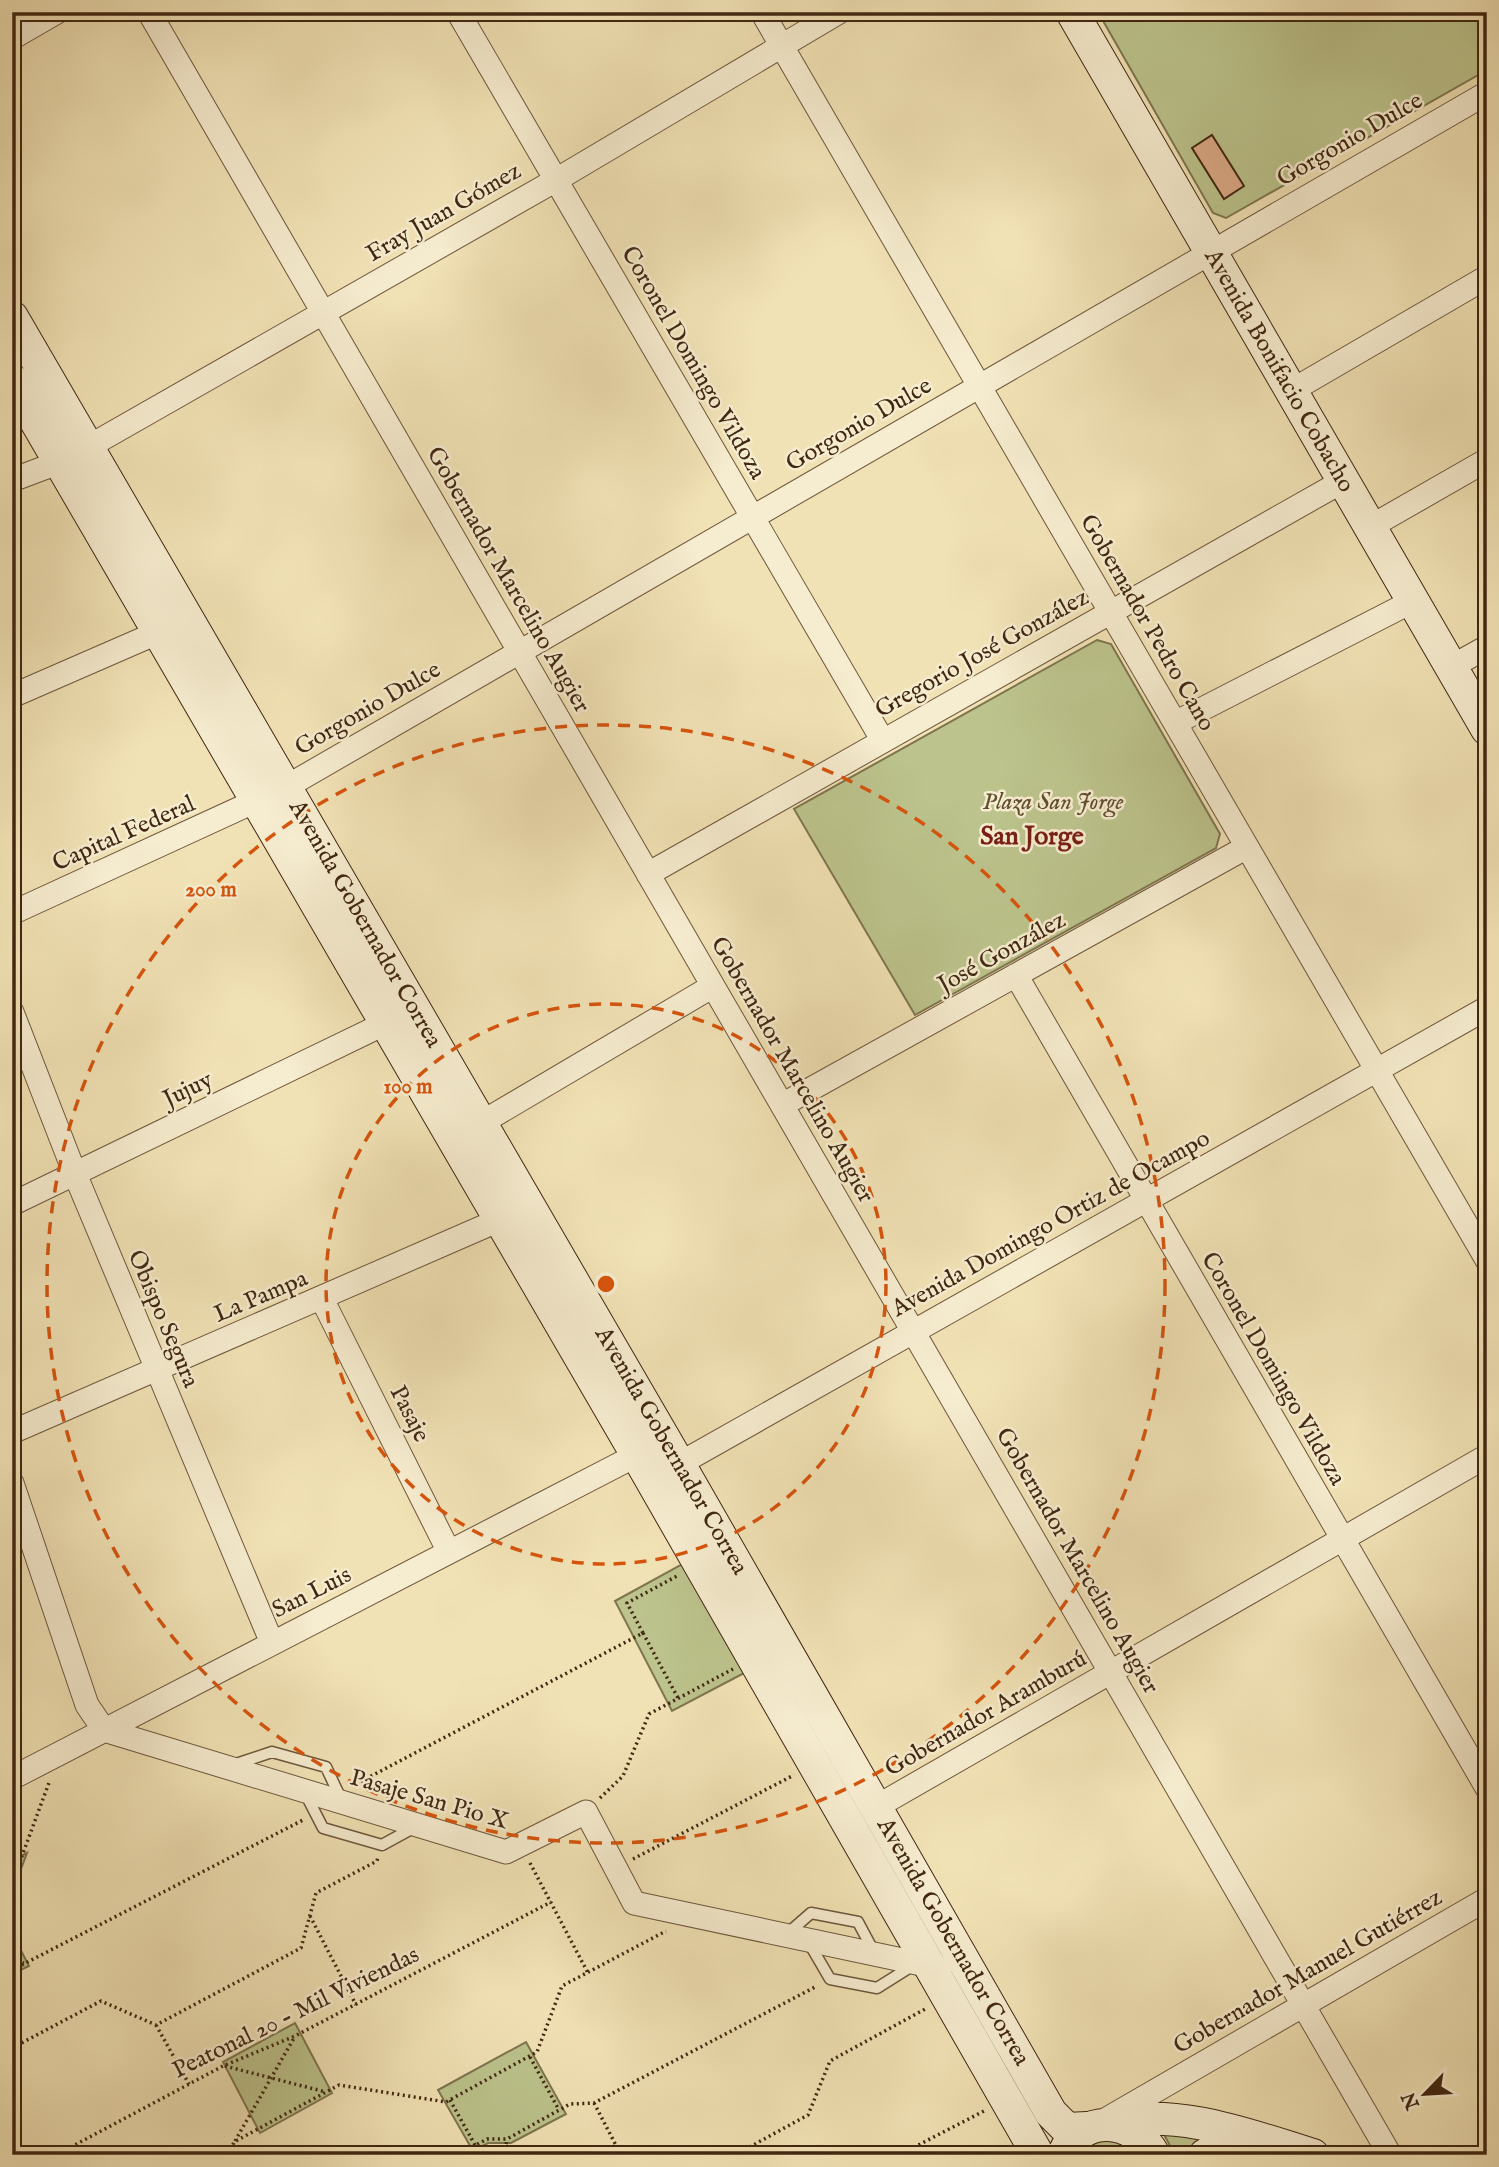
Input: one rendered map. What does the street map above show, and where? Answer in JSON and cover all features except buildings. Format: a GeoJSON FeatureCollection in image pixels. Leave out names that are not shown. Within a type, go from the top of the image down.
{"type":"FeatureCollection","features":[{"type":"Feature","properties":{"kind":"main road","name":"Avenida Bonifacio Cobacho"},"geometry":{"type":"LineString","coordinates":[[1072,12],[1487,729]]}},
{"type":"Feature","properties":{"kind":"main road","name":"Avenida Gobernador Correa"},"geometry":{"type":"LineString","coordinates":[[12,317],[74,455],[159,632],[637,1455],[814,1765],[922,1966],[947,1997],[1038,2155]]}},
{"type":"Feature","properties":{"kind":"main road","name":"Avenida Gobernador Correa"},"geometry":{"type":"LineString","coordinates":[[12,380],[74,455],[286,787],[1059,2124],[1074,2130],[1097,2126]]}},
{"type":"Feature","properties":{"kind":"main road"},"geometry":{"type":"LineString","coordinates":[[1063,2155],[1075,2136],[1152,2104],[1196,2123],[1313,2155]]}},
{"type":"Feature","properties":{"kind":"main road"},"geometry":{"type":"LineString","coordinates":[[1097,2126],[1135,2131],[1154,2154]]}},
{"type":"Feature","properties":{"kind":"main road"},"geometry":{"type":"LineString","coordinates":[[1205,2155],[1229,2143],[1260,2139]]}},
{"type":"Feature","properties":{"kind":"street"},"geometry":{"type":"LineString","coordinates":[[12,38],[57,12]]}},
{"type":"Feature","properties":{"kind":"street","name":"Gobernador Marcelino Augier"},"geometry":{"type":"LineString","coordinates":[[149,12],[1390,2155]]}},
{"type":"Feature","properties":{"kind":"street","name":"Coronel Domingo Vildoza"},"geometry":{"type":"LineString","coordinates":[[458,12],[883,741]]}},
{"type":"Feature","properties":{"kind":"street","name":"Gobernador Pedro Cano"},"geometry":{"type":"LineString","coordinates":[[762,12],[1487,1259]]}},
{"type":"Feature","properties":{"kind":"street","name":"Fray Juan Gómez"},"geometry":{"type":"LineString","coordinates":[[12,481],[74,455],[556,180],[839,12]]}},
{"type":"Feature","properties":{"kind":"street","name":"Gorgonio Dulce"},"geometry":{"type":"LineString","coordinates":[[258,803],[753,518],[1210,250],[1487,93]]}},
{"type":"Feature","properties":{"kind":"street"},"geometry":{"type":"LineString","coordinates":[[1291,391],[1487,277]]}},
{"type":"Feature","properties":{"kind":"street"},"geometry":{"type":"LineString","coordinates":[[1370,527],[1487,460]]}},
{"type":"Feature","properties":{"kind":"street","name":"Gregorio José González"},"geometry":{"type":"LineString","coordinates":[[648,874],[1343,481]]}},
{"type":"Feature","properties":{"kind":"street"},"geometry":{"type":"LineString","coordinates":[[1175,723],[1413,601]]}},
{"type":"Feature","properties":{"kind":"street"},"geometry":{"type":"LineString","coordinates":[[12,696],[159,632]]}},
{"type":"Feature","properties":{"kind":"street"},"geometry":{"type":"LineString","coordinates":[[1451,667],[1487,647]]}},
{"type":"Feature","properties":{"kind":"street","name":"Capital Federal"},"geometry":{"type":"LineString","coordinates":[[12,912],[258,803]]}},
{"type":"Feature","properties":{"kind":"street","name":"José González"},"geometry":{"type":"LineString","coordinates":[[782,1105],[1247,847]]}},
{"type":"Feature","properties":{"kind":"street","name":"Coronel Domingo Vildoza"},"geometry":{"type":"LineString","coordinates":[[1016,975],[1487,1788]]}},
{"type":"Feature","properties":{"kind":"street"},"geometry":{"type":"LineString","coordinates":[[481,1123],[713,986]]}},
{"type":"Feature","properties":{"kind":"street","name":"Avenida Domingo Ortiz de Ocampo"},"geometry":{"type":"LineString","coordinates":[[679,1464],[1487,1008]]}},
{"type":"Feature","properties":{"kind":"street","name":"Obispo Segura"},"geometry":{"type":"LineString","coordinates":[[12,1012],[156,1371],[272,1643]]}},
{"type":"Feature","properties":{"kind":"street","name":"Jujuy"},"geometry":{"type":"LineString","coordinates":[[12,1204],[386,1023]]}},
{"type":"Feature","properties":{"kind":"street","name":"La Pampa"},"geometry":{"type":"LineString","coordinates":[[12,1432],[501,1221],[528,1204]]}},
{"type":"Feature","properties":{"kind":"street","name":"Pasaje"},"geometry":{"type":"LineString","coordinates":[[323,1299],[449,1552]]}},
{"type":"Feature","properties":{"kind":"street"},"geometry":{"type":"LineString","coordinates":[[637,1455],[679,1464]]}},
{"type":"Feature","properties":{"kind":"street","name":"San Luis"},"geometry":{"type":"LineString","coordinates":[[12,1778],[637,1455]]}},
{"type":"Feature","properties":{"kind":"street","name":"Gobernador Aramburú"},"geometry":{"type":"LineString","coordinates":[[876,1807],[1487,1456]]}},
{"type":"Feature","properties":{"kind":"street"},"geometry":{"type":"LineString","coordinates":[[12,1483],[87,1705],[104,1730]]}},
{"type":"Feature","properties":{"kind":"street","name":"Pasaje San Pio X"},"geometry":{"type":"LineString","coordinates":[[104,1730],[304,1791],[341,1798],[418,1826],[506,1853],[586,1812]]}},
{"type":"Feature","properties":{"kind":"street"},"geometry":{"type":"LineString","coordinates":[[586,1812],[634,1903],[922,1966],[968,1969]]}},
{"type":"Feature","properties":{"kind":"street","name":"Gobernador Manuel Gutiérrez"},"geometry":{"type":"LineString","coordinates":[[1152,2104],[1303,2005],[1487,1899]]}},
{"type":"Feature","properties":{"kind":"street"},"geometry":{"type":"LineString","coordinates":[[1152,2104],[1154,2154]]}},
{"type":"Feature","properties":{"kind":"lane"},"geometry":{"type":"LineString","coordinates":[[226,1768],[272,1752],[326,1767],[341,1798]]}},
{"type":"Feature","properties":{"kind":"lane"},"geometry":{"type":"LineString","coordinates":[[304,1791],[323,1828],[382,1845],[418,1826]]}},
{"type":"Feature","properties":{"kind":"lane"},"geometry":{"type":"LineString","coordinates":[[796,1938],[830,1979],[877,1988],[922,1966]]}},
{"type":"Feature","properties":{"kind":"path"},"geometry":{"type":"LineString","coordinates":[[678,1698],[627,1603],[699,1564]]}},
{"type":"Feature","properties":{"kind":"path"},"geometry":{"type":"LineString","coordinates":[[341,1798],[643,1633]]}},
{"type":"Feature","properties":{"kind":"path"},"geometry":{"type":"LineString","coordinates":[[586,1812],[623,1776],[649,1714],[753,1658]]}},
{"type":"Feature","properties":{"kind":"path"},"geometry":{"type":"LineString","coordinates":[[12,1883],[60,1753]]}},
{"type":"Feature","properties":{"kind":"path"},"geometry":{"type":"LineString","coordinates":[[615,1868],[814,1765]]}},
{"type":"Feature","properties":{"kind":"path"},"geometry":{"type":"LineString","coordinates":[[12,1970],[316,1813]]}},
{"type":"Feature","properties":{"kind":"path"},"geometry":{"type":"LineString","coordinates":[[156,2025],[301,1948],[316,1893],[377,1861],[382,1845]]}},
{"type":"Feature","properties":{"kind":"path"},"geometry":{"type":"LineString","coordinates":[[521,1845],[588,1973]]}},
{"type":"Feature","properties":{"kind":"path","name":"Peatonal 20 - Mil Viviendas"},"geometry":{"type":"LineString","coordinates":[[56,2155],[222,2066],[295,2036],[551,1902]]}},
{"type":"Feature","properties":{"kind":"path"},"geometry":{"type":"LineString","coordinates":[[310,1916],[356,2005]]}},
{"type":"Feature","properties":{"kind":"path"},"geometry":{"type":"LineString","coordinates":[[234,2143],[339,2085],[450,2100],[537,2052],[562,1986],[695,1916]]}},
{"type":"Feature","properties":{"kind":"path"},"geometry":{"type":"LineString","coordinates":[[12,1960],[25,1963]]}},
{"type":"Feature","properties":{"kind":"path"},"geometry":{"type":"LineString","coordinates":[[458,2155],[487,2139],[507,2139],[570,2104],[594,2103],[830,1979]]}},
{"type":"Feature","properties":{"kind":"path"},"geometry":{"type":"LineString","coordinates":[[735,2155],[808,2115],[830,2061],[947,1997]]}},
{"type":"Feature","properties":{"kind":"path"},"geometry":{"type":"LineString","coordinates":[[12,2048],[101,2001],[156,2025],[189,2085]]}},
{"type":"Feature","properties":{"kind":"path"},"geometry":{"type":"LineString","coordinates":[[229,2155],[295,2036]]}},
{"type":"Feature","properties":{"kind":"path"},"geometry":{"type":"LineString","coordinates":[[530,2056],[559,2110]]}},
{"type":"Feature","properties":{"kind":"path"},"geometry":{"type":"LineString","coordinates":[[222,2066],[326,2092]]}},
{"type":"Feature","properties":{"kind":"path"},"geometry":{"type":"LineString","coordinates":[[450,2100],[475,2146]]}},
{"type":"Feature","properties":{"kind":"path"},"geometry":{"type":"LineString","coordinates":[[899,2155],[1006,2100]]}},
{"type":"Feature","properties":{"kind":"path"},"geometry":{"type":"LineString","coordinates":[[594,2103],[621,2155]]}},
{"type":"Feature","properties":{"kind":"path"},"geometry":{"type":"LineString","coordinates":[[504,2155],[507,2139]]}},
{"type":"Feature","properties":{"kind":"green space"},"geometry":{"type":"Polygon","coordinates":[[[1098,12],[1487,12],[1487,70],[1226,218],[1213,213],[1098,12]]]}},
{"type":"Feature","properties":{"kind":"green space","name":"Plaza San Jorge"},"geometry":{"type":"Polygon","coordinates":[[[1097,640],[1111,644],[1220,834],[1216,848],[915,1015],[794,809],[1097,640]]]}},
{"type":"Feature","properties":{"kind":"green space"},"geometry":{"type":"Polygon","coordinates":[[[686,1562],[748,1671],[672,1711],[615,1601],[686,1562]]]}},
{"type":"Feature","properties":{"kind":"green space"},"geometry":{"type":"Polygon","coordinates":[[[27,1853],[12,1893],[12,1860],[27,1853]]]}},
{"type":"Feature","properties":{"kind":"green space"},"geometry":{"type":"Polygon","coordinates":[[[12,1933],[29,1966],[12,1974],[12,1933]]]}},
{"type":"Feature","properties":{"kind":"green space"},"geometry":{"type":"Polygon","coordinates":[[[295,2023],[332,2093],[260,2133],[223,2062],[295,2023]]]}},
{"type":"Feature","properties":{"kind":"green space"},"geometry":{"type":"Polygon","coordinates":[[[526,2042],[566,2114],[511,2143],[488,2143],[473,2151],[438,2090],[526,2042]]]}},
{"type":"Feature","properties":{"kind":"green space"},"geometry":{"type":"Polygon","coordinates":[[[1160,2127],[1219,2138],[1189,2155],[1175,2155],[1160,2127]]]}},
{"type":"Feature","properties":{"kind":"green space"},"geometry":{"type":"Polygon","coordinates":[[[1117,2140],[1138,2155],[1082,2155],[1095,2143],[1117,2140]]]}},
{"type":"Feature","properties":{"kind":"district","name":"San Jorge"},"geometry":{"type":"Point","coordinates":[1032,836]}}]}
